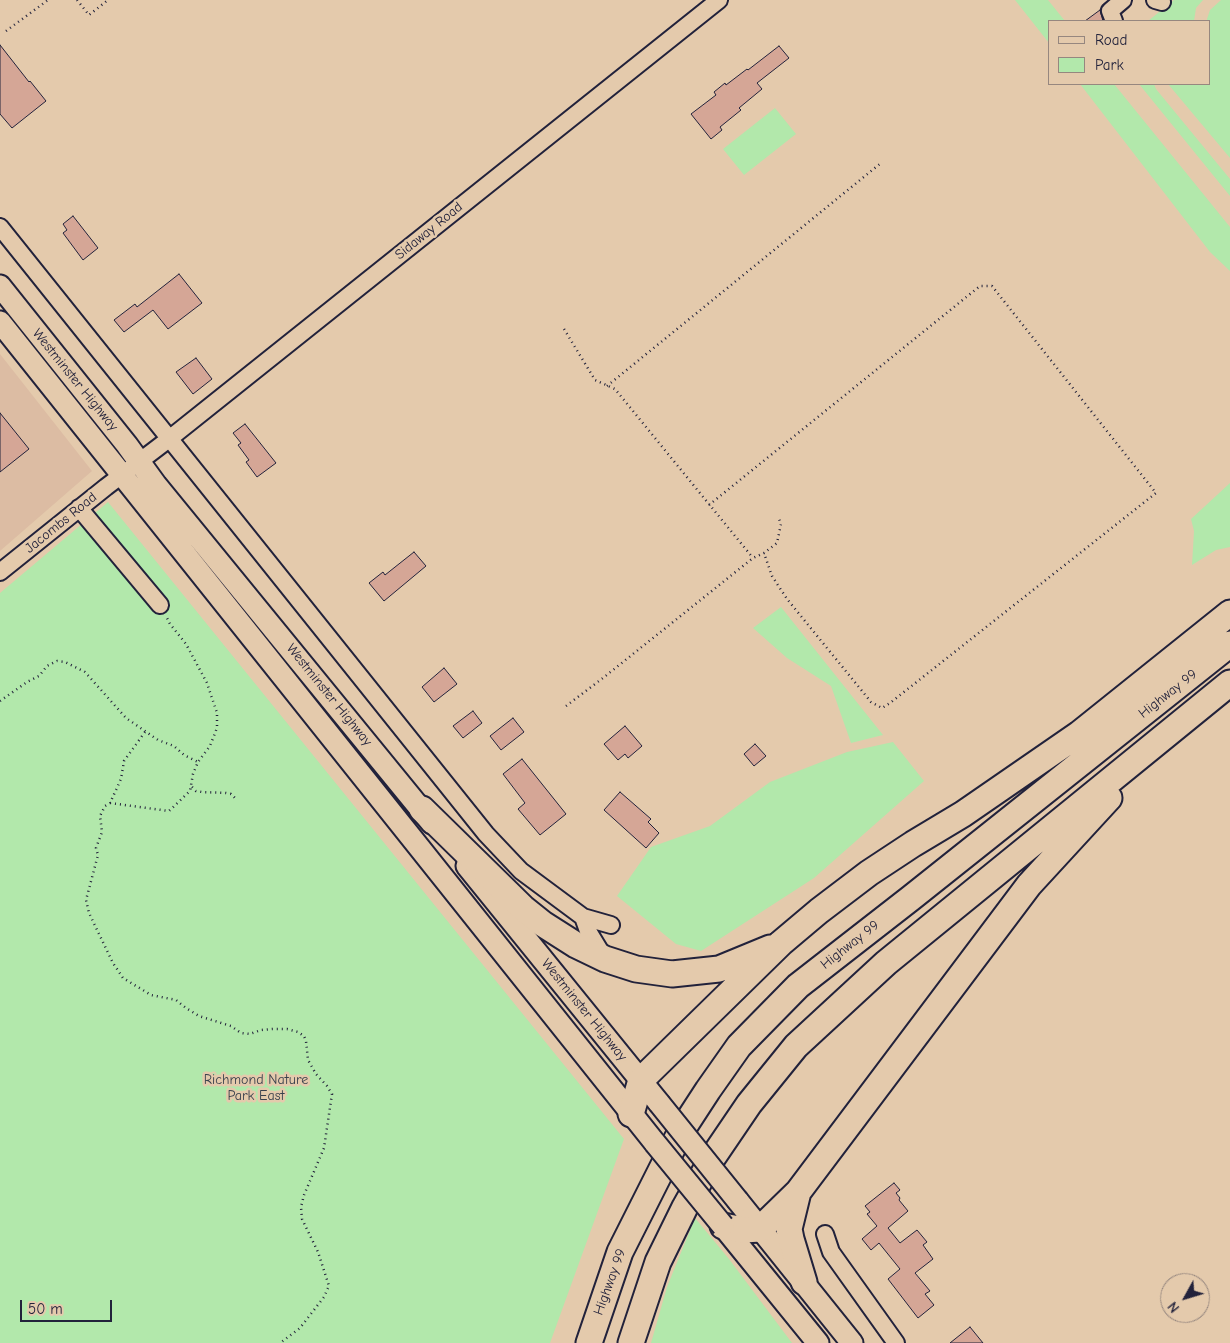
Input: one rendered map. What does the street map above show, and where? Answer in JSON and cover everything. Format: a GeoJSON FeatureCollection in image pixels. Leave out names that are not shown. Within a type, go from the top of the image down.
{"type":"FeatureCollection","features":[{"type":"Feature","properties":{"kind":"highway"},"geometry":{"type":"LineString","coordinates":[[638,1122],[641,1080],[781,943],[869,873],[963,814],[1079,734],[1230,613]]}},
{"type":"Feature","properties":{"kind":"highway","name":"Highway 99"},"geometry":{"type":"LineString","coordinates":[[589,1343],[620,1252],[680,1133],[739,1046],[798,986],[1230,644]]}},
{"type":"Feature","properties":{"kind":"highway"},"geometry":{"type":"LineString","coordinates":[[630,1343],[658,1262],[684,1207],[713,1157],[749,1104],[796,1046],[886,963],[1230,683]]}},
{"type":"Feature","properties":{"kind":"highway"},"geometry":{"type":"LineString","coordinates":[[723,1226],[744,1230],[760,1229],[798,1192],[1029,885],[1114,792],[1141,756]]}},
{"type":"Feature","properties":{"kind":"highway"},"geometry":{"type":"LineString","coordinates":[[422,809],[523,908],[543,924],[576,945],[605,959],[636,969],[672,974],[719,969],[781,943]]}},
{"type":"Feature","properties":{"kind":"highway"},"geometry":{"type":"LineString","coordinates":[[798,1192],[790,1229],[790,1239],[804,1282]]}},
{"type":"Feature","properties":{"kind":"main road","name":"Westminster Highway"},"geometry":{"type":"LineString","coordinates":[[0,286],[127,444],[131,469],[156,486],[422,809],[760,1229]]}},
{"type":"Feature","properties":{"kind":"main road","name":"Westminster Highway"},"geometry":{"type":"LineString","coordinates":[[0,322],[131,469],[638,1122],[723,1226]]}},
{"type":"Feature","properties":{"kind":"main road"},"geometry":{"type":"LineString","coordinates":[[723,1226],[818,1343]]}},
{"type":"Feature","properties":{"kind":"main road"},"geometry":{"type":"LineString","coordinates":[[760,1229],[852,1343]]}},
{"type":"Feature","properties":{"kind":"street","name":"Sidaway Road"},"geometry":{"type":"LineString","coordinates":[[131,469],[719,0]]}},
{"type":"Feature","properties":{"kind":"street"},"geometry":{"type":"LineString","coordinates":[[1123,0],[1110,11],[1114,20],[1133,0]]}},
{"type":"Feature","properties":{"kind":"street"},"geometry":{"type":"LineString","coordinates":[[0,227],[486,834],[521,870],[583,917],[611,925]]}},
{"type":"Feature","properties":{"kind":"street","name":"Jacombs Road"},"geometry":{"type":"LineString","coordinates":[[0,572],[131,469]]}},
{"type":"Feature","properties":{"kind":"street"},"geometry":{"type":"LineString","coordinates":[[79,508],[160,605]]}},
{"type":"Feature","properties":{"kind":"street"},"geometry":{"type":"LineString","coordinates":[[583,917],[588,931],[605,959]]}},
{"type":"Feature","properties":{"kind":"street"},"geometry":{"type":"LineString","coordinates":[[825,1234],[831,1252],[896,1343]]}},
{"type":"Feature","properties":{"kind":"path"},"geometry":{"type":"LineString","coordinates":[[6,31],[48,0]]}},
{"type":"Feature","properties":{"kind":"path"},"geometry":{"type":"LineString","coordinates":[[77,0],[89,16],[108,0]]}},
{"type":"Feature","properties":{"kind":"path"},"geometry":{"type":"LineString","coordinates":[[608,386],[881,163]]}},
{"type":"Feature","properties":{"kind":"path"},"geometry":{"type":"LineString","coordinates":[[709,505],[980,286],[992,286],[1156,493],[882,708],[871,702],[787,599],[772,576],[764,553]]}},
{"type":"Feature","properties":{"kind":"path"},"geometry":{"type":"LineString","coordinates":[[564,329],[595,380],[615,389],[753,558]]}},
{"type":"Feature","properties":{"kind":"path"},"geometry":{"type":"LineString","coordinates":[[566,706],[753,558],[764,553],[777,543],[781,524],[778,519]]}},
{"type":"Feature","properties":{"kind":"path"},"geometry":{"type":"LineString","coordinates":[[110,803],[169,811],[190,791],[193,774],[198,762],[210,746],[217,728],[218,713],[207,683],[186,644],[170,624],[160,605]]}},
{"type":"Feature","properties":{"kind":"path"},"geometry":{"type":"LineString","coordinates":[[0,701],[39,676],[48,666],[57,661],[65,662],[85,672],[126,718],[145,732],[174,746],[198,762]]}},
{"type":"Feature","properties":{"kind":"path"},"geometry":{"type":"LineString","coordinates":[[145,732],[124,761],[121,780],[110,803],[105,806],[100,816],[102,832],[96,848],[98,855],[86,900],[88,913],[113,964],[123,978],[151,995],[176,1000],[199,1016],[231,1026],[241,1033],[250,1034],[261,1030],[280,1029],[298,1032],[304,1036],[306,1041],[308,1060],[316,1074],[332,1094],[324,1148],[304,1195],[301,1207],[302,1219],[318,1252],[329,1286],[324,1297],[300,1328],[280,1343]]}},
{"type":"Feature","properties":{"kind":"path"},"geometry":{"type":"LineString","coordinates":[[192,787],[196,791],[231,794],[236,799]]}},
{"type":"Feature","properties":{"kind":"shaded area"},"geometry":{"type":"Polygon","coordinates":[[[0,354],[92,471],[0,551],[0,354]]]}},
{"type":"Feature","properties":{"kind":"green space"},"geometry":{"type":"Polygon","coordinates":[[[1015,0],[1048,0],[1064,20],[1048,20],[1048,42],[1015,0]]]}},
{"type":"Feature","properties":{"kind":"green space"},"geometry":{"type":"Polygon","coordinates":[[[1174,0],[1203,0],[1196,8],[1194,20],[1149,20],[1174,0]]]}},
{"type":"Feature","properties":{"kind":"green space"},"geometry":{"type":"Polygon","coordinates":[[[1221,0],[1230,0],[1230,158],[1169,85],[1210,85],[1210,20],[1207,19],[1210,10],[1221,0]]]}},
{"type":"Feature","properties":{"kind":"green space"},"geometry":{"type":"Polygon","coordinates":[[[1081,85],[1115,85],[1230,227],[1230,271],[1210,252],[1081,85]]]}},
{"type":"Feature","properties":{"kind":"green space"},"geometry":{"type":"Polygon","coordinates":[[[1140,85],[1154,85],[1230,179],[1230,196],[1140,85]]]}},
{"type":"Feature","properties":{"kind":"green space"},"geometry":{"type":"Polygon","coordinates":[[[775,108],[796,134],[744,175],[723,149],[775,108]]]}},
{"type":"Feature","properties":{"kind":"green space"},"geometry":{"type":"Polygon","coordinates":[[[1230,483],[1230,547],[1216,550],[1192,565],[1194,531],[1191,519],[1230,483]]]}},
{"type":"Feature","properties":{"kind":"green space","name":"Richmond Nature Park East"},"geometry":{"type":"Polygon","coordinates":[[[108,502],[624,1139],[550,1343],[0,1343],[0,593],[108,502]]]}},
{"type":"Feature","properties":{"kind":"green space"},"geometry":{"type":"Polygon","coordinates":[[[781,607],[883,735],[851,743],[831,686],[787,658],[753,628],[781,607]]]}},
{"type":"Feature","properties":{"kind":"green space"},"geometry":{"type":"Polygon","coordinates":[[[893,742],[924,781],[814,878],[701,951],[676,944],[617,896],[651,847],[710,826],[770,782],[847,752],[893,742]]]}},
{"type":"Feature","properties":{"kind":"green space"},"geometry":{"type":"Polygon","coordinates":[[[695,1218],[729,1259],[792,1343],[651,1343],[667,1287],[695,1218]]]}},
{"type":"Feature","properties":{"kind":"building"},"geometry":{"type":"Polygon","coordinates":[[[1100,10],[1103,20],[1086,20],[1100,10]]]}},
{"type":"Feature","properties":{"kind":"building"},"geometry":{"type":"Polygon","coordinates":[[[0,45],[46,101],[12,128],[0,114],[0,45]]]}},
{"type":"Feature","properties":{"kind":"building"},"geometry":{"type":"Polygon","coordinates":[[[779,46],[789,58],[757,83],[762,89],[739,108],[741,110],[720,127],[722,130],[711,139],[691,114],[716,95],[714,92],[725,83],[726,85],[748,70],[779,46]]]}},
{"type":"Feature","properties":{"kind":"building"},"geometry":{"type":"Polygon","coordinates":[[[73,216],[98,248],[83,260],[63,233],[67,230],[63,224],[73,216]]]}},
{"type":"Feature","properties":{"kind":"building"},"geometry":{"type":"Polygon","coordinates":[[[179,274],[202,303],[168,329],[153,310],[124,332],[114,320],[135,304],[137,307],[179,274]]]}},
{"type":"Feature","properties":{"kind":"building"},"geometry":{"type":"Polygon","coordinates":[[[196,358],[212,379],[193,394],[176,372],[196,358]]]}},
{"type":"Feature","properties":{"kind":"building"},"geometry":{"type":"Polygon","coordinates":[[[0,413],[29,449],[0,472],[0,413]]]}},
{"type":"Feature","properties":{"kind":"building"},"geometry":{"type":"Polygon","coordinates":[[[245,424],[276,463],[257,477],[246,462],[249,460],[238,445],[241,443],[233,433],[245,424]]]}},
{"type":"Feature","properties":{"kind":"building"},"geometry":{"type":"Polygon","coordinates":[[[414,552],[426,566],[384,601],[369,583],[383,572],[385,575],[414,552]]]}},
{"type":"Feature","properties":{"kind":"building"},"geometry":{"type":"Polygon","coordinates":[[[444,668],[457,684],[434,702],[422,687],[444,668]]]}},
{"type":"Feature","properties":{"kind":"building"},"geometry":{"type":"Polygon","coordinates":[[[473,711],[482,723],[463,738],[453,726],[473,711]]]}},
{"type":"Feature","properties":{"kind":"building"},"geometry":{"type":"Polygon","coordinates":[[[513,718],[524,732],[501,750],[490,736],[513,718]]]}},
{"type":"Feature","properties":{"kind":"building"},"geometry":{"type":"Polygon","coordinates":[[[625,726],[642,746],[628,758],[625,754],[618,760],[604,744],[625,726]]]}},
{"type":"Feature","properties":{"kind":"building"},"geometry":{"type":"Polygon","coordinates":[[[755,744],[766,756],[754,766],[744,754],[755,744]]]}},
{"type":"Feature","properties":{"kind":"building"},"geometry":{"type":"Polygon","coordinates":[[[522,759],[566,814],[540,835],[518,809],[525,803],[503,774],[522,759]]]}},
{"type":"Feature","properties":{"kind":"building"},"geometry":{"type":"Polygon","coordinates":[[[620,792],[651,819],[648,822],[659,833],[646,848],[604,810],[620,792]]]}},
{"type":"Feature","properties":{"kind":"building"},"geometry":{"type":"Polygon","coordinates":[[[894,1183],[900,1190],[896,1193],[900,1198],[899,1200],[908,1211],[888,1228],[900,1243],[917,1230],[927,1242],[923,1245],[933,1259],[915,1273],[930,1291],[925,1294],[934,1305],[918,1318],[888,1279],[900,1269],[879,1243],[871,1250],[862,1239],[877,1226],[867,1214],[870,1212],[865,1206],[894,1183]]]}},
{"type":"Feature","properties":{"kind":"building"},"geometry":{"type":"Polygon","coordinates":[[[970,1327],[983,1343],[950,1343],[970,1327]]]}}]}
